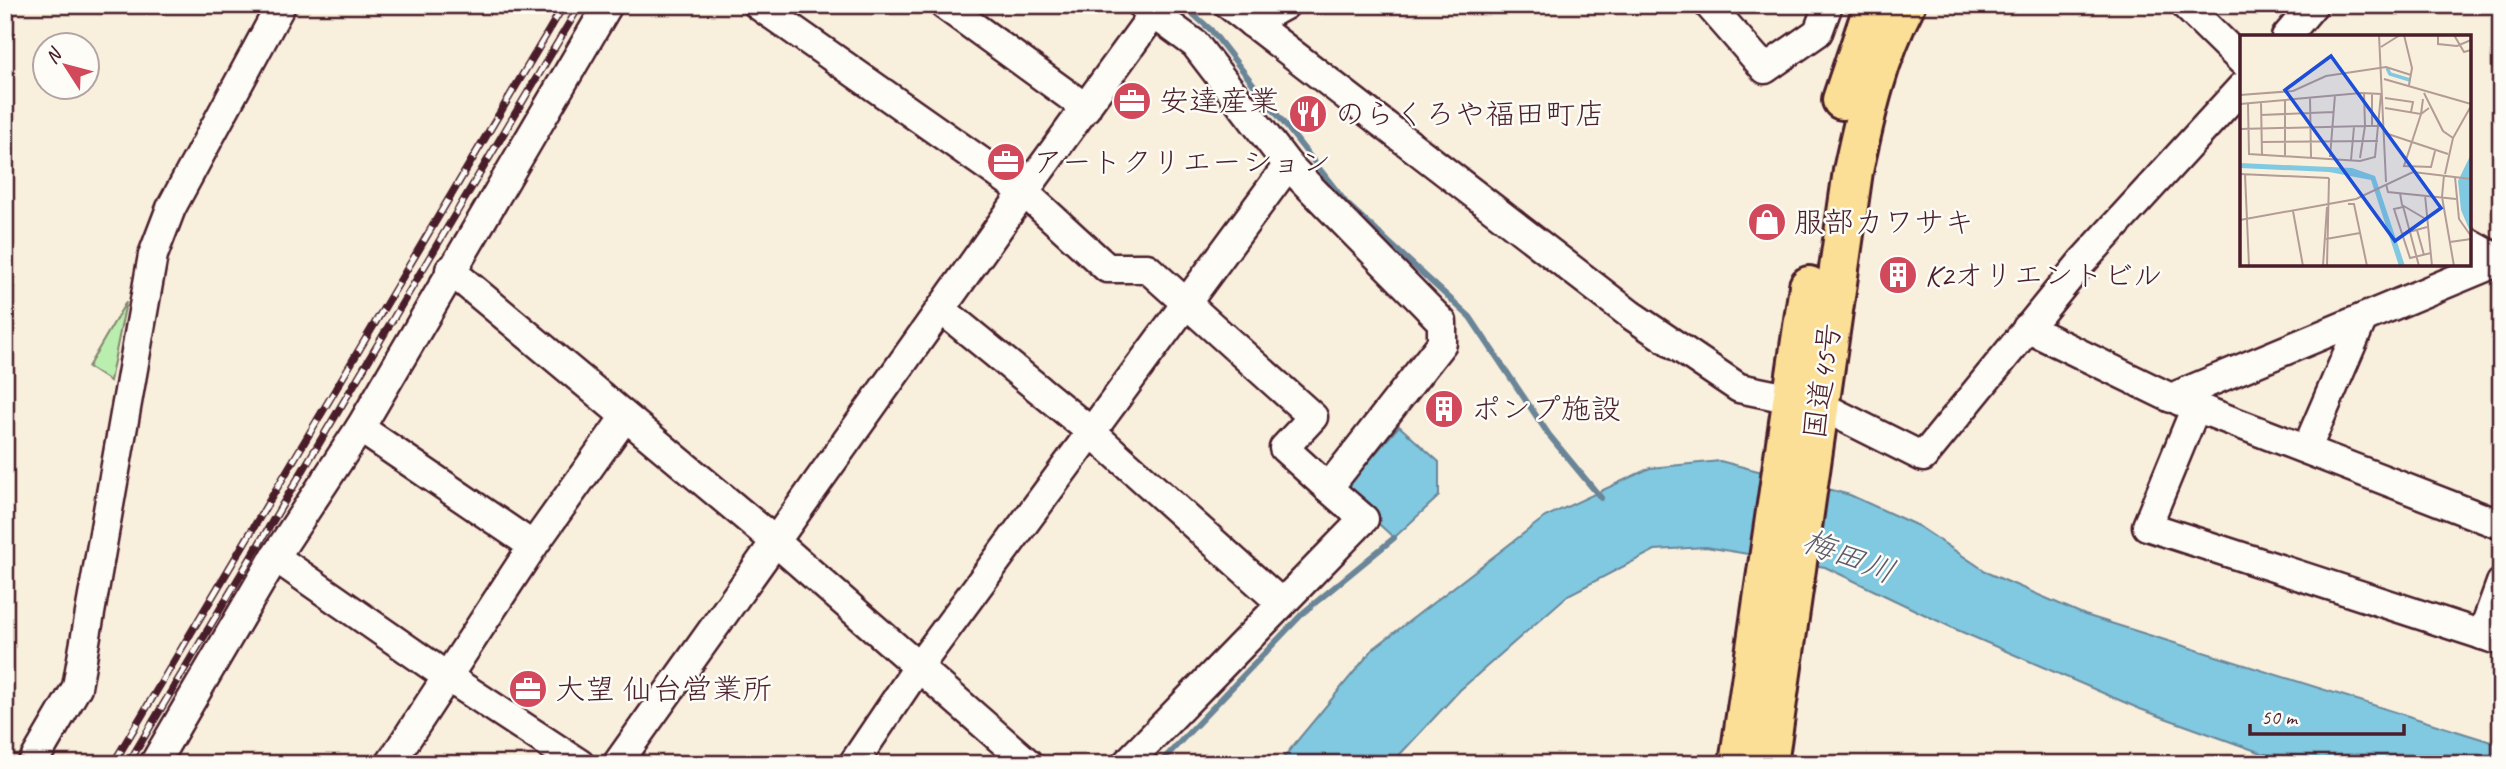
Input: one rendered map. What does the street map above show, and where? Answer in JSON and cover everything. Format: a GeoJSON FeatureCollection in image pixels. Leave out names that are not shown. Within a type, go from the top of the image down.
{"type":"FeatureCollection","features":[{"type":"Feature","properties":{"kind":"highway","name":"国道45号"},"geometry":{"type":"LineString","coordinates":[[1768,764],[1780,587],[1838,114],[1874,5]]}},
{"type":"Feature","properties":{"kind":"highway","name":"国道45号"},"geometry":{"type":"LineString","coordinates":[[1803,416],[1864,118],[1895,25],[1905,5]]}},
{"type":"Feature","properties":{"kind":"highway","name":"国道45号"},"geometry":{"type":"LineString","coordinates":[[1739,764],[1780,587]]}},
{"type":"Feature","properties":{"kind":"street"},"geometry":{"type":"LineString","coordinates":[[32,764],[77,687],[153,255],[170,208],[281,5]]}},
{"type":"Feature","properties":{"kind":"street"},"geometry":{"type":"LineString","coordinates":[[154,764],[275,558],[360,428],[450,270],[608,5]]}},
{"type":"Feature","properties":{"kind":"street"},"geometry":{"type":"LineString","coordinates":[[758,5],[1024,192],[1107,268],[1147,268],[1186,300],[1313,417],[1284,448],[1364,519],[1280,602],[1126,764]]}},
{"type":"Feature","properties":{"kind":"street"},"geometry":{"type":"LineString","coordinates":[[944,5],[1086,108]]}},
{"type":"Feature","properties":{"kind":"street"},"geometry":{"type":"LineString","coordinates":[[1229,5],[1631,315],[1738,388],[1803,416],[1835,413],[1923,457],[2082,262],[2240,89]]}},
{"type":"Feature","properties":{"kind":"street"},"geometry":{"type":"LineString","coordinates":[[1252,23],[1285,5]]}},
{"type":"Feature","properties":{"kind":"street"},"geometry":{"type":"LineString","coordinates":[[1709,5],[1765,69],[1818,32],[1828,5]]}},
{"type":"Feature","properties":{"kind":"street"},"geometry":{"type":"LineString","coordinates":[[2185,5],[2240,59]]}},
{"type":"Feature","properties":{"kind":"street"},"geometry":{"type":"LineString","coordinates":[[2288,35],[2313,5]]}},
{"type":"Feature","properties":{"kind":"street"},"geometry":{"type":"LineString","coordinates":[[617,764],[1086,108],[1152,8],[1195,44],[1288,165],[1442,322],[1442,343],[1438,352],[1328,488]]}},
{"type":"Feature","properties":{"kind":"street"},"geometry":{"type":"LineString","coordinates":[[853,764],[919,666],[1288,165]]}},
{"type":"Feature","properties":{"kind":"street"},"geometry":{"type":"LineString","coordinates":[[2471,244],[2501,261]]}},
{"type":"Feature","properties":{"kind":"street"},"geometry":{"type":"LineString","coordinates":[[2501,261],[2363,318],[2183,402],[2147,526],[2491,638],[2501,583]]}},
{"type":"Feature","properties":{"kind":"street"},"geometry":{"type":"LineString","coordinates":[[450,270],[777,543],[1029,764]]}},
{"type":"Feature","properties":{"kind":"street"},"geometry":{"type":"LineString","coordinates":[[941,309],[1090,431],[1280,602]]}},
{"type":"Feature","properties":{"kind":"street"},"geometry":{"type":"LineString","coordinates":[[2307,448],[2363,318]]}},
{"type":"Feature","properties":{"kind":"street"},"geometry":{"type":"LineString","coordinates":[[2027,328],[2183,402],[2501,525]]}},
{"type":"Feature","properties":{"kind":"street"},"geometry":{"type":"LineString","coordinates":[[390,764],[533,546],[625,417]]}},
{"type":"Feature","properties":{"kind":"street"},"geometry":{"type":"LineString","coordinates":[[360,428],[533,546]]}},
{"type":"Feature","properties":{"kind":"street"},"geometry":{"type":"LineString","coordinates":[[275,558],[580,764]]}},
{"type":"Feature","properties":{"kind":"green space"},"geometry":{"type":"Polygon","coordinates":[[[126,302],[110,381],[88,367],[126,302]]]}},
{"type":"Feature","properties":{"kind":"water"},"geometry":{"type":"Polygon","coordinates":[[[1399,426],[1439,462],[1439,496],[1394,538],[1343,491],[1399,426]]]}},
{"type":"Feature","properties":{"kind":"water","name":"梅田川"},"geometry":{"type":"Polygon","coordinates":[[[1720,461],[1850,495],[1918,526],[1990,574],[2085,615],[2501,745],[2501,764],[2292,764],[2140,709],[1955,629],[1825,567],[1706,547],[1655,550],[1568,595],[1460,690],[1391,764],[1278,764],[1373,649],[1545,517],[1650,468],[1720,461]]]}},
{"type":"Feature","properties":{"kind":"waterway"},"geometry":{"type":"LineString","coordinates":[[1183,5],[1211,30],[1347,204],[1470,317],[1549,435],[1601,498]]}},
{"type":"Feature","properties":{"kind":"waterway"},"geometry":{"type":"LineString","coordinates":[[1159,764],[1304,612],[1394,538]]}},
{"type":"Feature","properties":{"kind":"railway"},"geometry":{"type":"LineString","coordinates":[[113,764],[564,5]]}},
{"type":"Feature","properties":{"kind":"railway"},"geometry":{"type":"LineString","coordinates":[[128,764],[580,5]]}},
{"type":"Feature","properties":{"kind":"place","name":"安達産業"},"geometry":{"type":"Point","coordinates":[1132,101]}},
{"type":"Feature","properties":{"kind":"place","name":"のらくろや福田町店"},"geometry":{"type":"Point","coordinates":[1308,114]}},
{"type":"Feature","properties":{"kind":"place","name":"アートクリエーション"},"geometry":{"type":"Point","coordinates":[1006,162]}},
{"type":"Feature","properties":{"kind":"place","name":"服部カワサキ"},"geometry":{"type":"Point","coordinates":[1767,222]}},
{"type":"Feature","properties":{"kind":"place","name":"K2オリエントビル"},"geometry":{"type":"Point","coordinates":[1898,275]}},
{"type":"Feature","properties":{"kind":"place","name":"ポンプ施設"},"geometry":{"type":"Point","coordinates":[1444,409]}},
{"type":"Feature","properties":{"kind":"place","name":"大望 仙台営業所"},"geometry":{"type":"Point","coordinates":[528,689]}}]}
